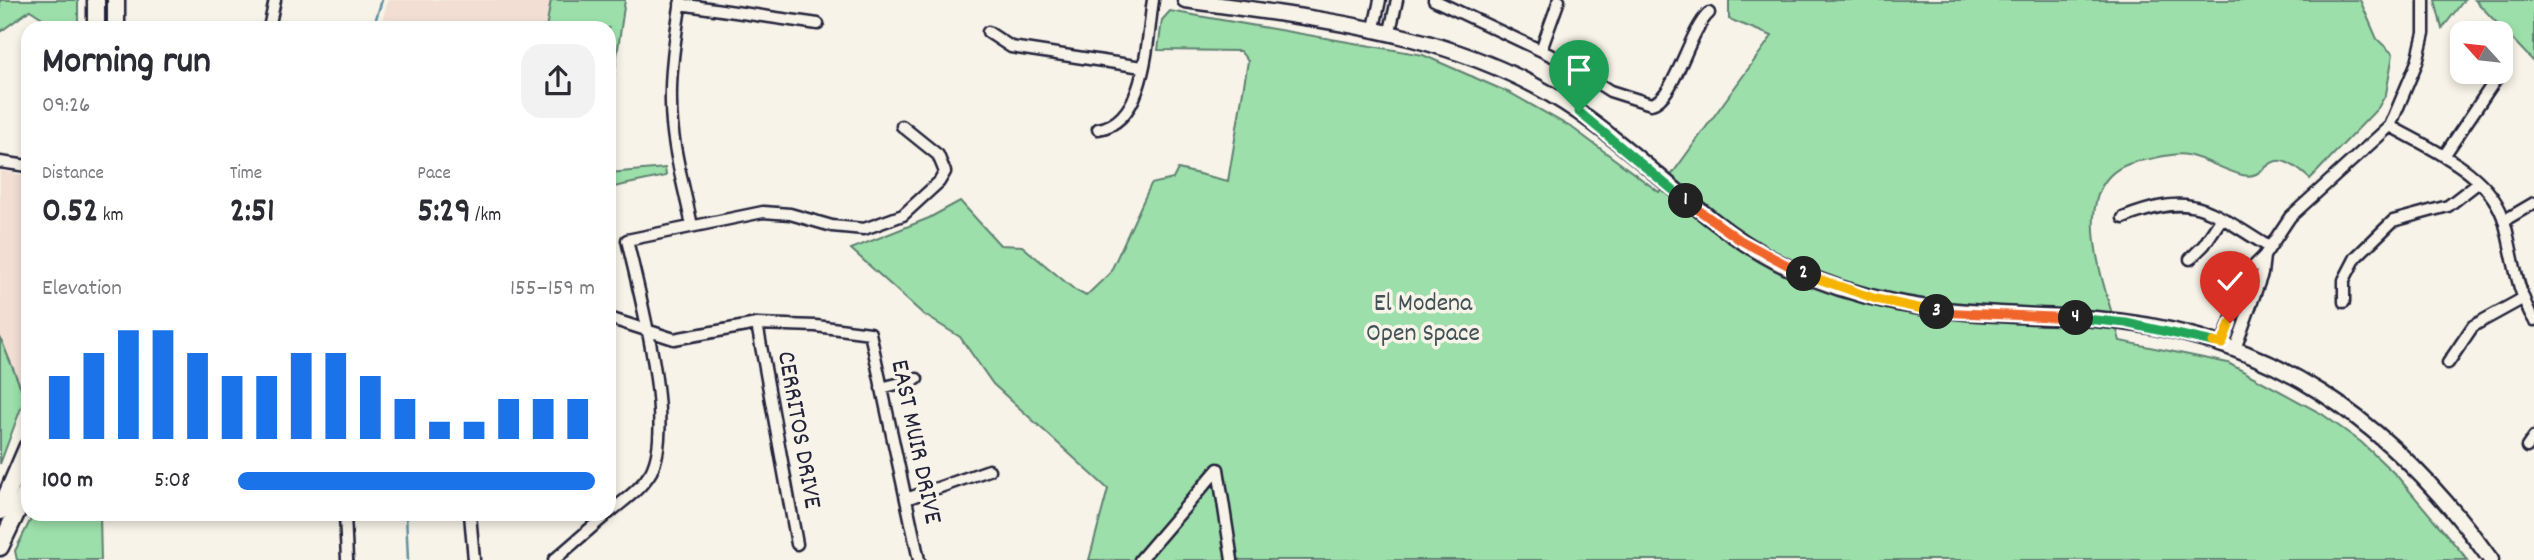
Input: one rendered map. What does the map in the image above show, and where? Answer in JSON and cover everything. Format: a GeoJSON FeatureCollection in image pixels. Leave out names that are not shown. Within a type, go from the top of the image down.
{"type":"FeatureCollection","features":[{"type":"Feature","properties":{"kind":"main road"},"geometry":{"type":"LineString","coordinates":[[96,0],[96,21]]}},
{"type":"Feature","properties":{"kind":"main road"},"geometry":{"type":"LineString","coordinates":[[116,0],[116,21]]}},
{"type":"Feature","properties":{"kind":"main road"},"geometry":{"type":"LineString","coordinates":[[1185,0],[1374,28],[1476,57],[1559,99],[1596,124],[1716,225],[1810,277],[1915,308],[1969,314],[2113,321],[2168,330],[2228,346],[2305,383],[2384,438],[2439,493],[2491,560]]}},
{"type":"Feature","properties":{"kind":"main road"},"geometry":{"type":"LineString","coordinates":[[0,511],[21,462]]}},
{"type":"Feature","properties":{"kind":"main road"},"geometry":{"type":"LineString","coordinates":[[0,547],[21,503]]}},
{"type":"Feature","properties":{"kind":"street"},"geometry":{"type":"LineString","coordinates":[[270,21],[275,0]]}},
{"type":"Feature","properties":{"kind":"street"},"geometry":{"type":"LineString","coordinates":[[1098,128],[1112,125],[1125,115],[1136,96],[1153,0]]}},
{"type":"Feature","properties":{"kind":"street"},"geometry":{"type":"LineString","coordinates":[[1374,28],[1380,0]]}},
{"type":"Feature","properties":{"kind":"street"},"geometry":{"type":"LineString","coordinates":[[1390,32],[1397,0]]}},
{"type":"Feature","properties":{"kind":"street"},"geometry":{"type":"LineString","coordinates":[[1434,0],[1541,50],[1619,95],[1648,104],[1660,101],[1697,26],[1709,13]]}},
{"type":"Feature","properties":{"kind":"street"},"geometry":{"type":"LineString","coordinates":[[1541,50],[1559,0]]}},
{"type":"Feature","properties":{"kind":"street"},"geometry":{"type":"LineString","coordinates":[[2228,346],[2262,274],[2267,251],[2290,217],[2390,126],[2417,62],[2424,33],[2424,0]]}},
{"type":"Feature","properties":{"kind":"street"},"geometry":{"type":"LineString","coordinates":[[692,226],[675,144],[671,106],[671,65],[681,2],[818,24]]}},
{"type":"Feature","properties":{"kind":"street"},"geometry":{"type":"LineString","coordinates":[[988,32],[1011,47],[1142,67]]}},
{"type":"Feature","properties":{"kind":"street"},"geometry":{"type":"LineString","coordinates":[[2444,156],[2493,84]]}},
{"type":"Feature","properties":{"kind":"street"},"geometry":{"type":"LineString","coordinates":[[616,507],[641,486],[656,459],[661,432],[647,331],[626,240],[763,212],[790,214],[832,226],[864,229],[903,215],[939,182],[945,172],[938,155],[902,126]]}},
{"type":"Feature","properties":{"kind":"street"},"geometry":{"type":"LineString","coordinates":[[2390,126],[2444,156],[2479,181],[2494,196],[2505,220],[2522,299],[2534,320]]}},
{"type":"Feature","properties":{"kind":"street"},"geometry":{"type":"LineString","coordinates":[[0,162],[21,165]]}},
{"type":"Feature","properties":{"kind":"street"},"geometry":{"type":"LineString","coordinates":[[2344,302],[2344,280],[2356,257],[2393,221],[2448,206],[2479,181]]}},
{"type":"Feature","properties":{"kind":"street"},"geometry":{"type":"LineString","coordinates":[[2123,218],[2153,206],[2176,203],[2204,208],[2267,251]]}},
{"type":"Feature","properties":{"kind":"street"},"geometry":{"type":"LineString","coordinates":[[2505,220],[2534,203]]}},
{"type":"Feature","properties":{"kind":"street"},"geometry":{"type":"LineString","coordinates":[[2190,259],[2204,245],[2222,218]]}},
{"type":"Feature","properties":{"kind":"street"},"geometry":{"type":"LineString","coordinates":[[2448,363],[2473,326],[2522,299]]}},
{"type":"Feature","properties":{"kind":"street"},"geometry":{"type":"LineString","coordinates":[[616,320],[663,338],[685,338],[757,324]]}},
{"type":"Feature","properties":{"kind":"street","name":"EAST MUIR DRIVE"},"geometry":{"type":"LineString","coordinates":[[757,324],[816,326],[870,333],[919,560]]}},
{"type":"Feature","properties":{"kind":"street","name":"CERRITOS DRIVE"},"geometry":{"type":"LineString","coordinates":[[757,324],[797,544]]}},
{"type":"Feature","properties":{"kind":"street"},"geometry":{"type":"LineString","coordinates":[[881,388],[918,379]]}},
{"type":"Feature","properties":{"kind":"street"},"geometry":{"type":"LineString","coordinates":[[2527,447],[2534,437]]}},
{"type":"Feature","properties":{"kind":"street"},"geometry":{"type":"LineString","coordinates":[[1140,560],[1218,469],[1232,560]]}},
{"type":"Feature","properties":{"kind":"street"},"geometry":{"type":"LineString","coordinates":[[906,499],[989,470]]}},
{"type":"Feature","properties":{"kind":"street"},"geometry":{"type":"LineString","coordinates":[[345,521],[347,560]]}},
{"type":"Feature","properties":{"kind":"street"},"geometry":{"type":"LineString","coordinates":[[471,521],[474,560]]}},
{"type":"Feature","properties":{"kind":"street"},"geometry":{"type":"LineString","coordinates":[[554,560],[600,521]]}},
{"type":"Feature","properties":{"kind":"shaded area"},"geometry":{"type":"Polygon","coordinates":[[[388,0],[625,0],[616,62],[616,21],[382,21],[388,0]]]}},
{"type":"Feature","properties":{"kind":"shaded area"},"geometry":{"type":"Polygon","coordinates":[[[0,171],[21,175],[21,408],[0,464],[0,171]]]}},
{"type":"Feature","properties":{"kind":"green space"},"geometry":{"type":"Polygon","coordinates":[[[0,0],[78,0],[78,21],[47,21],[30,10],[0,32],[0,0]]]}},
{"type":"Feature","properties":{"kind":"green space"},"geometry":{"type":"Polygon","coordinates":[[[551,0],[625,0],[616,62],[616,21],[547,21],[551,0]]]}},
{"type":"Feature","properties":{"kind":"green space","name":"El Modena Open Space"},"geometry":{"type":"Polygon","coordinates":[[[1729,0],[2360,0],[2377,39],[2393,54],[2386,94],[2378,108],[2310,179],[2284,162],[2276,161],[2259,173],[2242,175],[2182,154],[2145,160],[2118,169],[2102,186],[2095,209],[2094,235],[2099,264],[2120,341],[2228,363],[2322,414],[2361,442],[2397,476],[2468,560],[1089,560],[1108,489],[993,384],[960,337],[923,314],[851,249],[929,218],[960,201],[1000,245],[1022,246],[1086,296],[1110,273],[1151,184],[1173,179],[1178,169],[1228,181],[1248,61],[1240,51],[1158,50],[1162,20],[1170,11],[1423,55],[1512,94],[1574,129],[1659,192],[1772,36],[1729,19],[1729,0]]]}},
{"type":"Feature","properties":{"kind":"green space"},"geometry":{"type":"Polygon","coordinates":[[[2435,0],[2464,0],[2442,29],[2435,0]]]}},
{"type":"Feature","properties":{"kind":"green space"},"geometry":{"type":"Polygon","coordinates":[[[2475,0],[2534,0],[2534,62],[2513,40],[2513,21],[2495,21],[2475,0]]]}},
{"type":"Feature","properties":{"kind":"green space"},"geometry":{"type":"Polygon","coordinates":[[[665,168],[666,176],[616,187],[616,172],[665,168]]]}},
{"type":"Feature","properties":{"kind":"green space"},"geometry":{"type":"Polygon","coordinates":[[[0,337],[21,388],[21,408],[0,464],[0,337]]]}},
{"type":"Feature","properties":{"kind":"green space"},"geometry":{"type":"Polygon","coordinates":[[[30,521],[100,521],[101,560],[17,560],[15,551],[30,521]]]}},
{"type":"Feature","properties":{"kind":"waterway"},"geometry":{"type":"LineString","coordinates":[[375,21],[382,0]]}},
{"type":"Feature","properties":{"kind":"waterway"},"geometry":{"type":"LineString","coordinates":[[406,521],[408,560]]}},
{"type":"Feature","properties":{"kind":"route"},"geometry":{"type":"LineString","coordinates":[[1579,112],[1716,225],[1779,262],[1838,287],[1876,299],[1935,312],[2101,320],[2168,330],[2222,344],[2230,323]]}}]}
